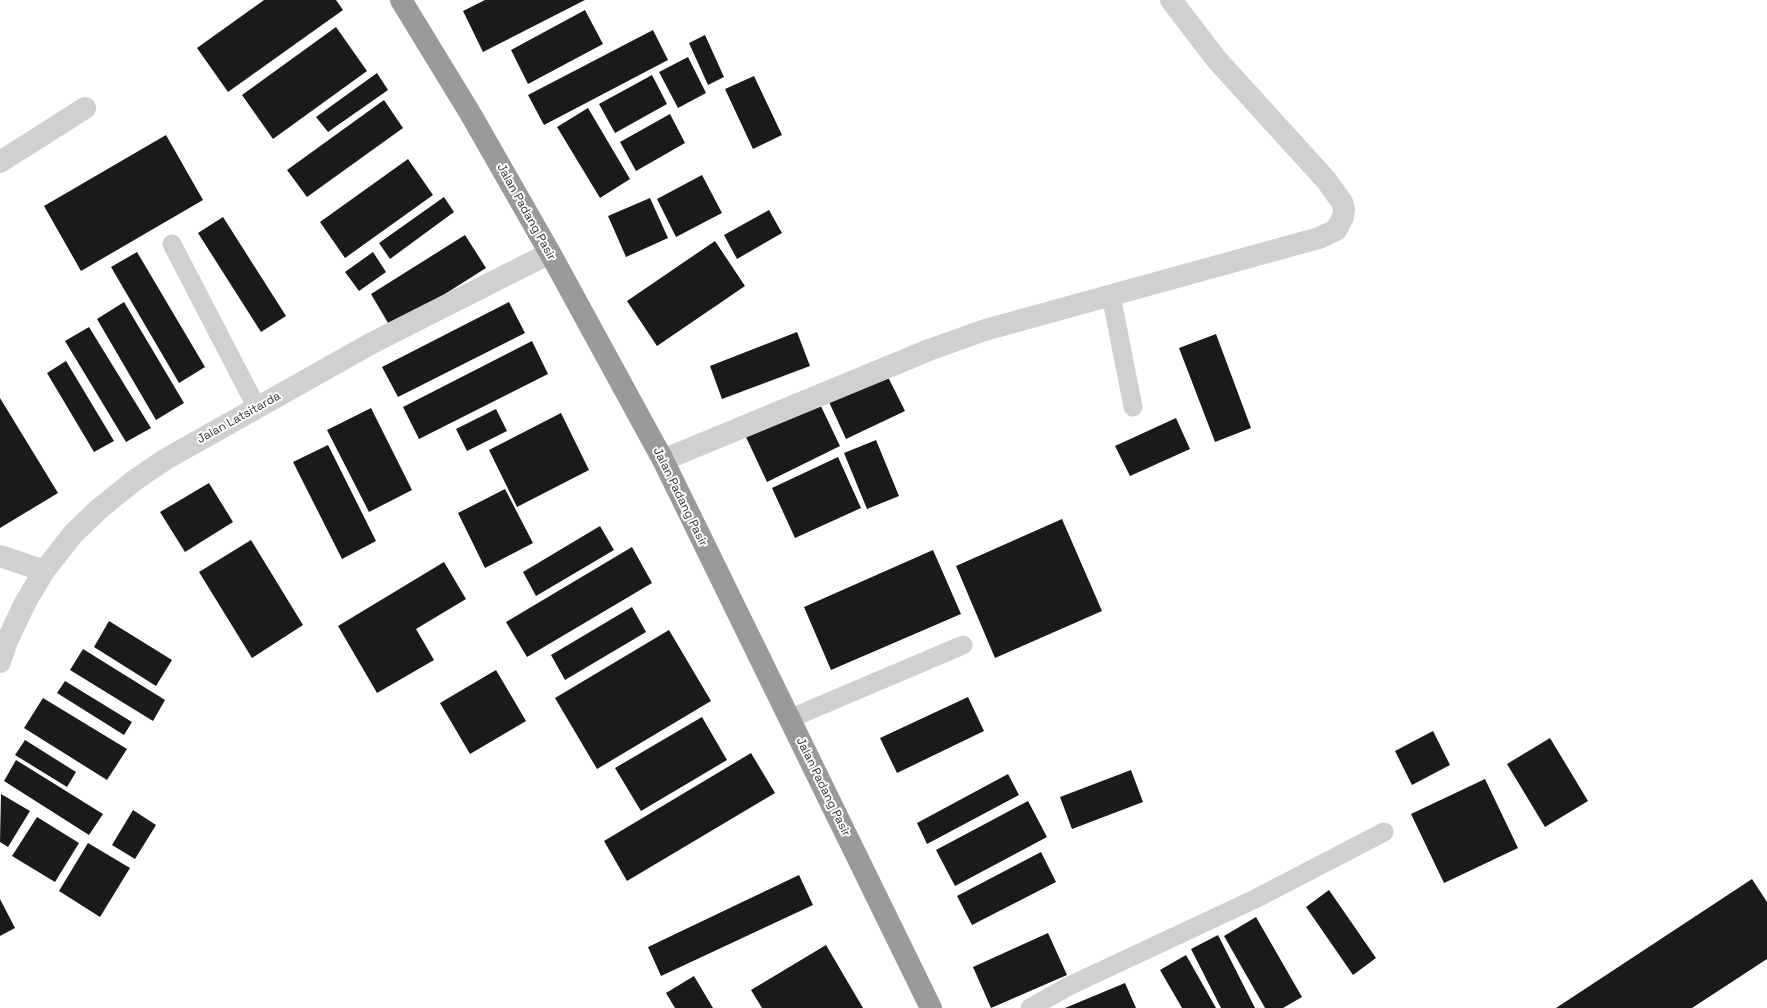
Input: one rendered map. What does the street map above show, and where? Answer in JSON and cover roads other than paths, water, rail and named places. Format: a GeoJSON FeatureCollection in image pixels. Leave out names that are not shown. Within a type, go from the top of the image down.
{"type":"FeatureCollection","features":[{"type":"Feature","properties":{"kind":"highway","name":"Jalan Padang Pasir"},"geometry":{"type":"LineString","coordinates":[[407,2],[550,253],[663,460],[931,1008]]}},
{"type":"Feature","properties":{"kind":"street"},"geometry":{"type":"LineString","coordinates":[[663,460],[928,350],[985,330],[1319,238],[1336,230],[1343,217],[1344,208],[1342,202],[1326,180],[1217,60],[1170,0]]}},
{"type":"Feature","properties":{"kind":"street"},"geometry":{"type":"LineString","coordinates":[[0,162],[85,108]]}},
{"type":"Feature","properties":{"kind":"street","name":"Jalan Latsitarda"},"geometry":{"type":"LineString","coordinates":[[0,662],[7,641],[44,571],[73,534],[99,509],[135,480],[166,459],[372,343],[550,253]]}},
{"type":"Feature","properties":{"kind":"street"},"geometry":{"type":"LineString","coordinates":[[0,556],[44,571]]}},
{"type":"Feature","properties":{"kind":"lane"},"geometry":{"type":"LineString","coordinates":[[172,244],[257,408]]}},
{"type":"Feature","properties":{"kind":"lane"},"geometry":{"type":"LineString","coordinates":[[1111,295],[1133,407]]}},
{"type":"Feature","properties":{"kind":"lane"},"geometry":{"type":"LineString","coordinates":[[789,719],[963,645]]}},
{"type":"Feature","properties":{"kind":"lane"},"geometry":{"type":"LineString","coordinates":[[1030,1008],[1069,986],[1255,899],[1384,832]]}}]}
